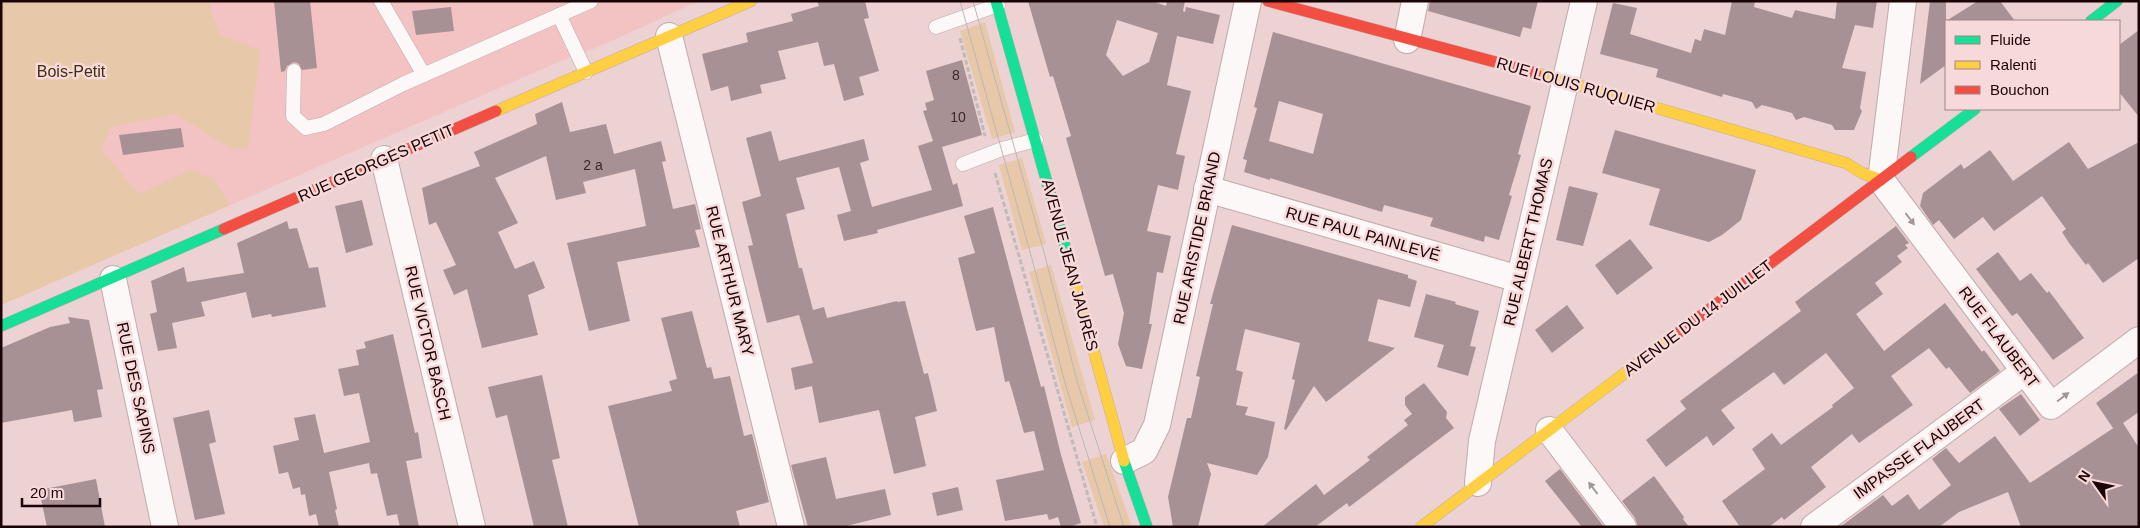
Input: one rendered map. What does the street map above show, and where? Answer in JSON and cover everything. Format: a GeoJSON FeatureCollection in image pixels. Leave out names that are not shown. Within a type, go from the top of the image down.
{"type":"FeatureCollection","features":[{"type":"Feature","properties":{"kind":"street","name":"RUE GEORGES PETIT"},"geometry":{"type":"LineString","coordinates":[[1,326],[751,1]]}},
{"type":"Feature","properties":{"kind":"street","name":"RUE ARISTIDE BRIAND"},"geometry":{"type":"LineString","coordinates":[[1124,461],[1144,450],[1157,425],[1248,1]]}},
{"type":"Feature","properties":{"kind":"street","name":"RUE LOUIS RUQUIER"},"geometry":{"type":"LineString","coordinates":[[1268,1],[1407,40],[1565,80],[1846,163],[1862,173],[1881,180]]}},
{"type":"Feature","properties":{"kind":"street"},"geometry":{"type":"LineString","coordinates":[[1407,40],[1415,1]]}},
{"type":"Feature","properties":{"kind":"street","name":"RUE ALBERT THOMAS"},"geometry":{"type":"LineString","coordinates":[[1478,483],[1482,441],[1584,1]]}},
{"type":"Feature","properties":{"kind":"street"},"geometry":{"type":"LineString","coordinates":[[1881,180],[1903,1]]}},
{"type":"Feature","properties":{"kind":"street"},"geometry":{"type":"LineString","coordinates":[[2092,20],[2117,1]]}},
{"type":"Feature","properties":{"kind":"street","name":"AVENUE JEAN JAURÈS"},"geometry":{"type":"LineString","coordinates":[[997,3],[1124,461],[1147,527]]}},
{"type":"Feature","properties":{"kind":"street","name":"RUE ARTHUR MARY"},"geometry":{"type":"LineString","coordinates":[[669,36],[791,527]]}},
{"type":"Feature","properties":{"kind":"street","name":"AVENUE DU 14 JUILLET"},"geometry":{"type":"LineString","coordinates":[[1421,527],[1974,110]]}},
{"type":"Feature","properties":{"kind":"street","name":"RUE VICTOR BASCH"},"geometry":{"type":"LineString","coordinates":[[384,159],[472,527]]}},
{"type":"Feature","properties":{"kind":"street","name":"RUE FLAUBERT"},"geometry":{"type":"LineString","coordinates":[[1881,180],[2051,406],[2139,340]]}},
{"type":"Feature","properties":{"kind":"street","name":"RUE PAUL PAINLEVÉ"},"geometry":{"type":"LineString","coordinates":[[1207,189],[1520,279]]}},
{"type":"Feature","properties":{"kind":"street","name":"RUE DES SAPINS"},"geometry":{"type":"LineString","coordinates":[[113,279],[165,527]]}},
{"type":"Feature","properties":{"kind":"street","name":"IMPASSE FLAUBERT"},"geometry":{"type":"LineString","coordinates":[[1814,527],[2025,371]]}},
{"type":"Feature","properties":{"kind":"street"},"geometry":{"type":"LineString","coordinates":[[1549,430],[1623,527]]}},
{"type":"Feature","properties":{"kind":"lane"},"geometry":{"type":"LineString","coordinates":[[381,1],[424,75]]}},
{"type":"Feature","properties":{"kind":"lane"},"geometry":{"type":"LineString","coordinates":[[294,71],[293,116],[306,128],[324,124],[424,75],[591,1]]}},
{"type":"Feature","properties":{"kind":"lane"},"geometry":{"type":"LineString","coordinates":[[936,27],[997,3]]}},
{"type":"Feature","properties":{"kind":"lane"},"geometry":{"type":"LineString","coordinates":[[559,15],[586,72]]}},
{"type":"Feature","properties":{"kind":"lane"},"geometry":{"type":"LineString","coordinates":[[963,164],[1002,149],[1036,140]]}},
{"type":"Feature","properties":{"kind":"path"},"geometry":{"type":"LineString","coordinates":[[955,20],[990,155],[1097,527]]}},
{"type":"Feature","properties":{"kind":"shaded area"},"geometry":{"type":"Polygon","coordinates":[[[1,1],[699,1],[596,48],[577,54],[1,305],[1,1]]]}},
{"type":"Feature","properties":{"kind":"green space","name":"Bois-Petit"},"geometry":{"type":"Polygon","coordinates":[[[1,1],[211,1],[210,10],[221,35],[260,50],[248,149],[230,148],[175,114],[110,127],[101,150],[139,194],[191,170],[214,179],[230,205],[1,305],[1,1]]]}},
{"type":"Feature","properties":{"kind":"green space"},"geometry":{"type":"Polygon","coordinates":[[[985,22],[1015,132],[992,139],[960,31],[985,22]]]}},
{"type":"Feature","properties":{"kind":"green space"},"geometry":{"type":"Polygon","coordinates":[[[1022,158],[1046,244],[1022,250],[999,165],[1022,158]]]}},
{"type":"Feature","properties":{"kind":"green space"},"geometry":{"type":"Polygon","coordinates":[[[1051,265],[1095,420],[1072,427],[1029,272],[1051,265]]]}},
{"type":"Feature","properties":{"kind":"green space"},"geometry":{"type":"Polygon","coordinates":[[[1106,454],[1132,527],[1104,527],[1082,462],[1106,454]]]}},
{"type":"Feature","properties":{"kind":"building"},"geometry":{"type":"Polygon","coordinates":[[[274,1],[310,1],[317,68],[302,70],[299,64],[294,62],[287,66],[285,71],[281,72],[274,1]]]}},
{"type":"Feature","properties":{"kind":"building"},"geometry":{"type":"Polygon","coordinates":[[[817,1],[865,1],[869,18],[864,19],[879,71],[859,77],[864,95],[844,101],[834,64],[824,66],[818,42],[778,51],[786,79],[760,85],[762,93],[731,101],[728,86],[711,91],[702,54],[748,42],[746,33],[793,21],[791,14],[819,6],[817,1]]]}},
{"type":"Feature","properties":{"kind":"building"},"geometry":{"type":"Polygon","coordinates":[[[1028,1],[1152,1],[1166,6],[1167,1],[1185,1],[1183,11],[1185,12],[1186,7],[1220,15],[1213,44],[1177,36],[1167,85],[1191,91],[1176,154],[1185,156],[1178,190],[1158,185],[1147,231],[1171,236],[1163,273],[1157,272],[1149,324],[1152,324],[1142,369],[1126,366],[1118,344],[1124,313],[1113,274],[1105,276],[1066,138],[1071,136],[1053,76],[1050,77],[1028,1]],[[1117,20],[1106,55],[1123,76],[1149,62],[1158,33],[1117,20]]]}},
{"type":"Feature","properties":{"kind":"building"},"geometry":{"type":"Polygon","coordinates":[[[1430,1],[1538,1],[1531,29],[1523,27],[1520,37],[1428,11],[1430,1]]]}},
{"type":"Feature","properties":{"kind":"building"},"geometry":{"type":"Polygon","coordinates":[[[1732,1],[1755,1],[1754,7],[1792,18],[1795,10],[1835,19],[1837,1],[1877,1],[1873,28],[1855,25],[1842,68],[1866,72],[1860,108],[1862,111],[1854,130],[1835,130],[1832,125],[1804,117],[1796,120],[1792,113],[1762,105],[1756,109],[1752,102],[1723,94],[1722,97],[1656,77],[1658,69],[1600,54],[1613,3],[1637,8],[1630,34],[1691,53],[1695,39],[1701,41],[1704,29],[1725,35],[1732,1]]]}},
{"type":"Feature","properties":{"kind":"building"},"geometry":{"type":"Polygon","coordinates":[[[1930,1],[1946,1],[1945,66],[1920,84],[1930,1]]]}},
{"type":"Feature","properties":{"kind":"building"},"geometry":{"type":"Polygon","coordinates":[[[1978,1],[2000,1],[2014,20],[1948,20],[1978,1]]]}},
{"type":"Feature","properties":{"kind":"building"},"geometry":{"type":"Polygon","coordinates":[[[451,7],[454,31],[416,35],[412,11],[451,7]]]}},
{"type":"Feature","properties":{"kind":"building"},"geometry":{"type":"Polygon","coordinates":[[[2139,30],[2139,117],[2120,93],[2120,44],[2139,30]]]}},
{"type":"Feature","properties":{"kind":"building"},"geometry":{"type":"Polygon","coordinates":[[[1273,32],[1531,106],[1518,154],[1521,155],[1509,195],[1512,196],[1499,240],[1485,236],[1484,242],[1430,226],[1433,218],[1384,205],[1382,212],[1244,172],[1247,160],[1243,159],[1257,108],[1254,107],[1273,32]],[[1279,101],[1269,141],[1313,154],[1323,114],[1279,101]]]}},
{"type":"Feature","properties":{"kind":"building"},"geometry":{"type":"Polygon","coordinates":[[[962,60],[982,135],[942,147],[953,185],[957,183],[963,206],[877,230],[878,233],[844,241],[837,215],[851,211],[839,167],[796,178],[805,209],[786,214],[799,268],[802,268],[813,310],[824,307],[827,318],[897,301],[905,301],[924,374],[928,373],[937,411],[915,417],[926,466],[894,474],[879,410],[819,423],[812,386],[795,390],[791,368],[813,363],[799,315],[767,323],[748,246],[753,245],[742,202],[761,196],[746,138],[771,131],[779,161],[864,139],[869,160],[860,163],[872,207],[932,190],[918,146],[933,141],[923,111],[927,110],[925,103],[934,100],[926,71],[962,60]]]}},
{"type":"Feature","properties":{"kind":"building"},"geometry":{"type":"Polygon","coordinates":[[[562,102],[570,132],[606,124],[614,154],[661,141],[666,161],[662,162],[673,209],[695,204],[701,229],[695,230],[700,247],[617,262],[630,321],[589,331],[567,243],[646,226],[635,169],[583,182],[586,193],[556,200],[546,156],[495,178],[518,223],[498,232],[515,269],[534,261],[545,288],[528,295],[538,335],[482,348],[467,289],[454,295],[443,270],[456,265],[436,222],[429,225],[422,188],[480,166],[474,152],[537,124],[535,114],[562,102]]]}},
{"type":"Feature","properties":{"kind":"building"},"geometry":{"type":"Polygon","coordinates":[[[181,128],[184,147],[123,155],[119,135],[181,128]]]}},
{"type":"Feature","properties":{"kind":"building"},"geometry":{"type":"Polygon","coordinates":[[[1615,130],[1756,170],[1741,220],[1722,235],[1709,242],[1649,225],[1660,189],[1602,173],[1615,130]]]}},
{"type":"Feature","properties":{"kind":"building"},"geometry":{"type":"Polygon","coordinates":[[[2069,142],[2088,169],[2139,142],[2139,258],[2103,283],[2088,263],[2086,265],[2069,243],[2062,232],[2066,229],[2042,196],[1994,231],[1983,217],[1954,239],[1939,220],[1933,225],[1920,206],[1923,193],[1961,164],[1964,169],[1990,150],[2013,181],[2069,142]]]}},
{"type":"Feature","properties":{"kind":"building"},"geometry":{"type":"Polygon","coordinates":[[[1569,186],[1598,193],[1583,246],[1556,240],[1569,186]]]}},
{"type":"Feature","properties":{"kind":"building"},"geometry":{"type":"Polygon","coordinates":[[[362,200],[373,245],[346,253],[335,206],[362,200]]]}},
{"type":"Feature","properties":{"kind":"building"},"geometry":{"type":"Polygon","coordinates":[[[993,207],[1041,387],[1044,386],[1061,455],[1081,523],[1069,527],[1061,527],[1058,517],[1049,520],[1047,514],[1005,521],[996,480],[1044,470],[1034,431],[1024,433],[1009,381],[1005,382],[994,327],[976,331],[958,258],[975,253],[964,216],[993,207]]]}},
{"type":"Feature","properties":{"kind":"building"},"geometry":{"type":"Polygon","coordinates":[[[287,221],[289,229],[297,228],[309,268],[318,267],[326,307],[272,317],[271,314],[252,318],[246,292],[201,302],[205,316],[172,323],[177,348],[158,351],[150,314],[157,312],[151,281],[184,267],[187,282],[244,273],[237,243],[287,221]]]}},
{"type":"Feature","properties":{"kind":"building"},"geometry":{"type":"Polygon","coordinates":[[[1232,225],[1408,275],[1408,278],[1417,281],[1410,307],[1378,299],[1368,341],[1395,348],[1326,402],[1314,386],[1286,430],[1284,429],[1295,380],[1292,379],[1300,343],[1245,329],[1236,370],[1243,372],[1236,405],[1248,407],[1245,415],[1275,422],[1268,457],[1257,475],[1207,463],[1211,474],[1198,527],[1173,527],[1168,497],[1187,418],[1191,418],[1200,377],[1196,376],[1213,304],[1210,304],[1232,225]]]}},
{"type":"Feature","properties":{"kind":"building"},"geometry":{"type":"Polygon","coordinates":[[[1896,226],[1909,243],[1905,245],[1908,248],[1897,256],[1902,262],[1875,283],[1883,294],[1856,314],[1884,351],[1945,303],[1982,352],[1984,350],[2000,371],[1970,393],[1949,367],[1946,369],[1929,348],[1891,376],[1913,405],[1859,443],[1852,434],[1811,467],[1826,487],[1784,520],[1782,517],[1769,527],[1740,527],[1722,501],[1765,469],[1752,449],[1772,433],[1781,445],[1833,407],[1832,405],[1854,388],[1826,353],[1784,385],[1774,372],[1721,410],[1735,428],[1713,446],[1707,436],[1666,467],[1646,440],[1686,409],[1680,401],[1801,311],[1795,302],[1896,226]]]}},
{"type":"Feature","properties":{"kind":"building"},"geometry":{"type":"Polygon","coordinates":[[[1630,239],[1653,268],[1617,295],[1595,265],[1630,239]]]}},
{"type":"Feature","properties":{"kind":"building"},"geometry":{"type":"Polygon","coordinates":[[[1998,252],[2020,281],[2031,273],[2047,293],[2049,291],[2084,338],[2053,360],[2017,313],[2012,316],[1976,269],[1998,252]]]}},
{"type":"Feature","properties":{"kind":"building"},"geometry":{"type":"Polygon","coordinates":[[[1426,294],[1456,302],[1455,304],[1479,311],[1470,346],[1476,347],[1468,376],[1437,367],[1444,345],[1414,337],[1426,294]]]}},
{"type":"Feature","properties":{"kind":"building"},"geometry":{"type":"Polygon","coordinates":[[[1567,305],[1584,328],[1552,353],[1535,330],[1567,305]]]}},
{"type":"Feature","properties":{"kind":"building"},"geometry":{"type":"Polygon","coordinates":[[[692,311],[707,368],[711,367],[714,379],[730,376],[744,436],[752,434],[769,502],[736,511],[740,527],[639,527],[608,406],[672,391],[669,381],[677,379],[661,318],[692,311]]]}},
{"type":"Feature","properties":{"kind":"building"},"geometry":{"type":"Polygon","coordinates":[[[68,317],[89,320],[103,389],[97,390],[102,417],[74,422],[72,410],[1,423],[1,348],[50,327],[70,323],[68,317]]]}},
{"type":"Feature","properties":{"kind":"building"},"geometry":{"type":"Polygon","coordinates":[[[393,334],[415,433],[418,432],[422,458],[406,461],[419,527],[400,527],[397,514],[387,516],[377,473],[371,474],[369,463],[329,472],[339,527],[319,527],[316,514],[309,516],[305,494],[301,495],[300,487],[293,489],[288,472],[279,474],[273,446],[299,440],[294,418],[315,414],[324,453],[370,442],[359,393],[344,396],[338,369],[359,365],[356,350],[366,348],[364,342],[393,334]]]}},
{"type":"Feature","properties":{"kind":"building"},"geometry":{"type":"Polygon","coordinates":[[[2139,372],[2139,412],[2123,423],[2139,448],[2139,527],[2021,527],[2008,492],[1959,512],[1939,527],[1840,527],[1883,495],[1892,506],[1908,494],[1919,510],[1951,485],[1932,459],[1946,448],[1959,463],[1995,436],[2030,483],[2115,427],[2113,428],[2096,403],[2139,372]]]}},
{"type":"Feature","properties":{"kind":"building"},"geometry":{"type":"Polygon","coordinates":[[[542,375],[560,458],[552,460],[568,527],[534,527],[507,415],[496,418],[488,387],[542,375]]]}},
{"type":"Feature","properties":{"kind":"building"},"geometry":{"type":"Polygon","coordinates":[[[1424,383],[1447,412],[1446,418],[1454,428],[1349,507],[1347,503],[1315,527],[1262,527],[1316,484],[1324,495],[1370,460],[1367,457],[1408,425],[1404,420],[1412,414],[1405,405],[1405,397],[1424,383]]]}},
{"type":"Feature","properties":{"kind":"building"},"geometry":{"type":"Polygon","coordinates":[[[2021,394],[2040,420],[2020,436],[1999,409],[2021,394]]]}},
{"type":"Feature","properties":{"kind":"building"},"geometry":{"type":"Polygon","coordinates":[[[209,410],[216,442],[209,444],[225,514],[195,520],[173,418],[209,410]]]}},
{"type":"Feature","properties":{"kind":"building"},"geometry":{"type":"Polygon","coordinates":[[[826,457],[836,499],[885,489],[891,515],[842,527],[808,527],[791,465],[826,457]]]}},
{"type":"Feature","properties":{"kind":"building"},"geometry":{"type":"Polygon","coordinates":[[[1560,469],[1604,527],[1582,527],[1545,481],[1560,469]]]}},
{"type":"Feature","properties":{"kind":"building"},"geometry":{"type":"Polygon","coordinates":[[[1654,476],[1684,517],[1683,519],[1689,527],[1638,527],[1635,518],[1622,501],[1654,476]]]}},
{"type":"Feature","properties":{"kind":"building"},"geometry":{"type":"Polygon","coordinates":[[[96,479],[105,527],[47,527],[39,490],[96,479]]]}},
{"type":"Feature","properties":{"kind":"building"},"geometry":{"type":"Polygon","coordinates":[[[958,487],[963,510],[937,516],[932,493],[958,487]]]}},
{"type":"Feature","properties":{"kind":"tram line"},"geometry":{"type":"LineString","coordinates":[[960,1],[1065,383],[1110,527]]}},
{"type":"Feature","properties":{"kind":"tram line"},"geometry":{"type":"LineString","coordinates":[[973,1],[1045,256],[1077,381],[1124,527]]}},
{"type":"Feature","properties":{"kind":"traffic: fast"},"geometry":{"type":"LineString","coordinates":[[996,1],[1071,268]]}},
{"type":"Feature","properties":{"kind":"traffic: fast"},"geometry":{"type":"LineString","coordinates":[[2092,20],[2117,1]]}},
{"type":"Feature","properties":{"kind":"traffic: fast"},"geometry":{"type":"LineString","coordinates":[[1911,157],[1974,110]]}},
{"type":"Feature","properties":{"kind":"traffic: fast"},"geometry":{"type":"LineString","coordinates":[[1,326],[224,229]]}},
{"type":"Feature","properties":{"kind":"traffic: fast"},"geometry":{"type":"LineString","coordinates":[[1124,461],[1147,527]]}},
{"type":"Feature","properties":{"kind":"traffic: slow"},"geometry":{"type":"LineString","coordinates":[[496,111],[751,1]]}},
{"type":"Feature","properties":{"kind":"traffic: slow"},"geometry":{"type":"LineString","coordinates":[[1536,73],[1846,163],[1862,173],[1881,180]]}},
{"type":"Feature","properties":{"kind":"traffic: slow"},"geometry":{"type":"LineString","coordinates":[[1071,268],[1124,461]]}},
{"type":"Feature","properties":{"kind":"traffic: slow"},"geometry":{"type":"LineString","coordinates":[[1421,527],[1678,333]]}},
{"type":"Feature","properties":{"kind":"traffic: jam"},"geometry":{"type":"LineString","coordinates":[[1268,1],[1536,73]]}},
{"type":"Feature","properties":{"kind":"traffic: jam"},"geometry":{"type":"LineString","coordinates":[[224,229],[496,111]]}},
{"type":"Feature","properties":{"kind":"traffic: jam"},"geometry":{"type":"LineString","coordinates":[[1678,333],[1911,157]]}}]}
